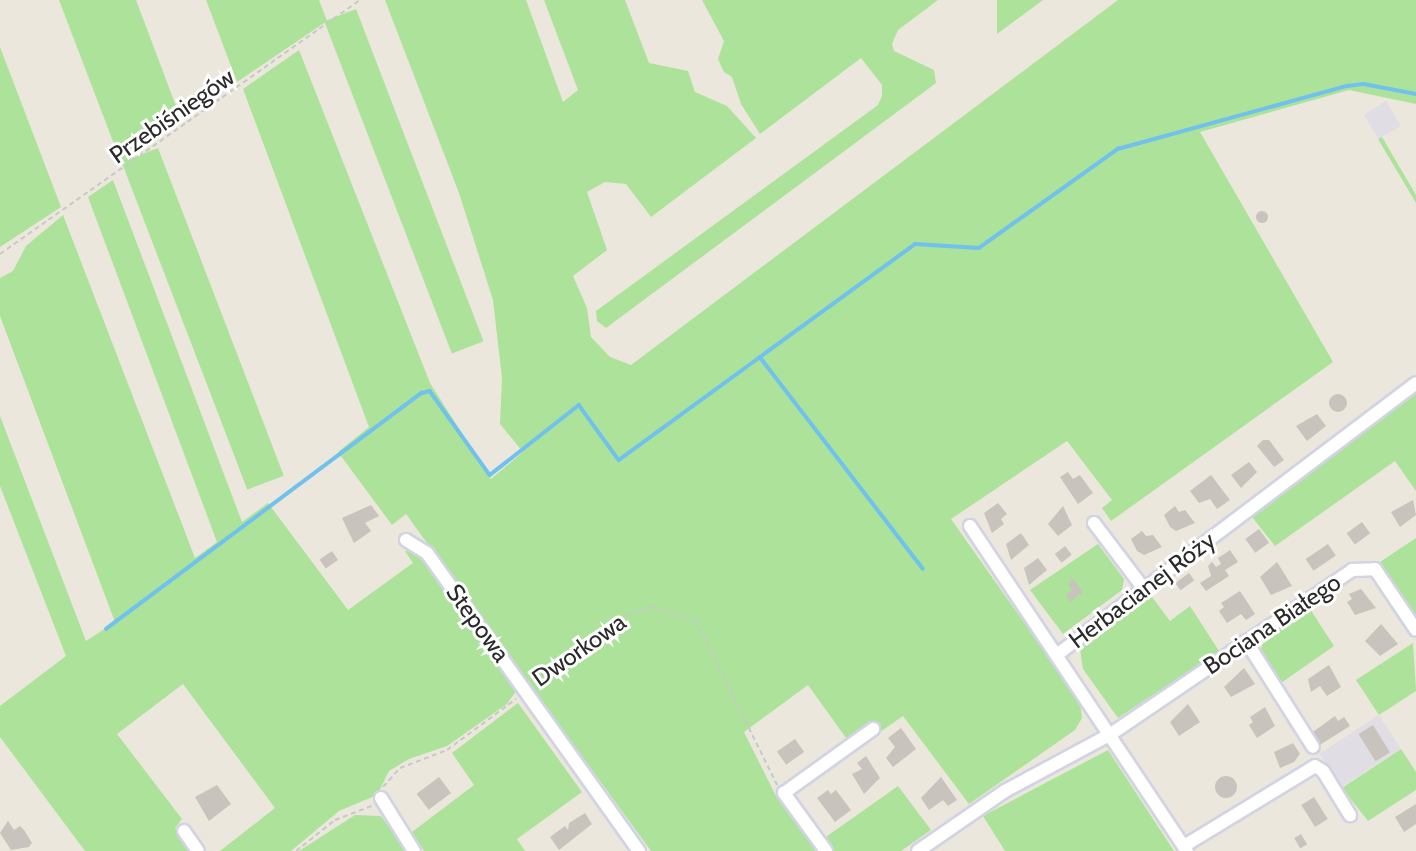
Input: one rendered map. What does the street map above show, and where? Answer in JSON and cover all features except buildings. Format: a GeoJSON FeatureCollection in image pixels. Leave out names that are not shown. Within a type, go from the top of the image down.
{"type":"FeatureCollection","features":[{"type":"Feature","properties":{"kind":"street","name":"Herbacianej Róży"},"geometry":{"type":"LineString","coordinates":[[1185,849],[1058,653],[1416,383]]}},
{"type":"Feature","properties":{"kind":"street"},"geometry":{"type":"LineString","coordinates":[[1094,523],[1144,589]]}},
{"type":"Feature","properties":{"kind":"street"},"geometry":{"type":"LineString","coordinates":[[970,526],[1058,653]]}},
{"type":"Feature","properties":{"kind":"street","name":"Stepowa"},"geometry":{"type":"LineString","coordinates":[[406,540],[427,553],[639,851]]}},
{"type":"Feature","properties":{"kind":"street","name":"Bociana Białego"},"geometry":{"type":"LineString","coordinates":[[1111,734],[1352,570],[1367,566],[1375,569],[1416,630]]}},
{"type":"Feature","properties":{"kind":"street"},"geometry":{"type":"LineString","coordinates":[[1246,641],[1313,747]]}},
{"type":"Feature","properties":{"kind":"street"},"geometry":{"type":"LineString","coordinates":[[826,851],[784,793],[873,729]]}},
{"type":"Feature","properties":{"kind":"street"},"geometry":{"type":"LineString","coordinates":[[918,851],[1005,791],[1111,734]]}},
{"type":"Feature","properties":{"kind":"street"},"geometry":{"type":"LineString","coordinates":[[1185,849],[1315,766],[1323,771],[1350,816]]}},
{"type":"Feature","properties":{"kind":"street"},"geometry":{"type":"LineString","coordinates":[[380,798],[414,851]]}},
{"type":"Feature","properties":{"kind":"street"},"geometry":{"type":"LineString","coordinates":[[184,831],[198,851]]}},
{"type":"Feature","properties":{"kind":"path","name":"Przebiśniegów"},"geometry":{"type":"LineString","coordinates":[[0,254],[360,0]]}},
{"type":"Feature","properties":{"kind":"path","name":"Dworkowa"},"geometry":{"type":"LineString","coordinates":[[380,798],[384,784],[400,768],[447,750],[618,619],[653,607],[696,621],[784,793]]}},
{"type":"Feature","properties":{"kind":"path"},"geometry":{"type":"LineString","coordinates":[[296,851],[335,820],[380,798]]}},
{"type":"Feature","properties":{"kind":"shaded area"},"geometry":{"type":"Polygon","coordinates":[[[1386,101],[1401,126],[1379,139],[1364,114],[1386,101]]]}},
{"type":"Feature","properties":{"kind":"shaded area"},"geometry":{"type":"Polygon","coordinates":[[[1379,715],[1401,749],[1341,787],[1319,754],[1379,715]]]}},
{"type":"Feature","properties":{"kind":"green space"},"geometry":{"type":"Polygon","coordinates":[[[59,0],[136,0],[182,122],[122,165],[59,0]]]}},
{"type":"Feature","properties":{"kind":"green space"},"geometry":{"type":"Polygon","coordinates":[[[206,0],[319,0],[327,21],[237,82],[206,0]]]}},
{"type":"Feature","properties":{"kind":"green space"},"geometry":{"type":"Polygon","coordinates":[[[385,0],[526,0],[563,102],[578,90],[544,0],[625,0],[649,63],[688,71],[695,92],[727,106],[756,138],[651,217],[626,184],[605,182],[587,192],[607,250],[573,276],[587,308],[591,337],[610,357],[631,365],[1118,0],[1416,0],[1416,104],[1349,90],[1200,132],[1333,362],[1111,521],[1102,508],[1112,500],[1067,441],[951,519],[1080,702],[1082,718],[1075,730],[969,804],[903,716],[880,732],[873,725],[849,742],[808,685],[744,732],[775,794],[816,851],[651,851],[406,514],[392,525],[338,452],[369,427],[243,89],[299,50],[430,383],[491,479],[523,452],[500,424],[502,378],[493,300],[459,193],[385,0]]]}},
{"type":"Feature","properties":{"kind":"green space"},"geometry":{"type":"Polygon","coordinates":[[[702,0],[938,0],[898,30],[892,44],[894,51],[934,70],[936,83],[606,328],[597,321],[596,311],[878,105],[882,96],[882,85],[861,58],[760,134],[741,104],[732,77],[724,72],[718,59],[724,41],[702,0]]]}},
{"type":"Feature","properties":{"kind":"green space"},"geometry":{"type":"Polygon","coordinates":[[[997,0],[1043,0],[997,34],[997,0]]]}},
{"type":"Feature","properties":{"kind":"green space"},"geometry":{"type":"Polygon","coordinates":[[[356,9],[484,341],[452,354],[324,21],[356,9]]]}},
{"type":"Feature","properties":{"kind":"green space"},"geometry":{"type":"Polygon","coordinates":[[[0,47],[61,207],[0,247],[0,47]]]}},
{"type":"Feature","properties":{"kind":"green space"},"geometry":{"type":"Polygon","coordinates":[[[1382,137],[1416,195],[1416,203],[1378,139],[1382,137]]]}},
{"type":"Feature","properties":{"kind":"green space"},"geometry":{"type":"Polygon","coordinates":[[[158,148],[284,476],[247,490],[122,162],[158,148]]]}},
{"type":"Feature","properties":{"kind":"green space"},"geometry":{"type":"Polygon","coordinates":[[[113,180],[242,522],[268,503],[348,610],[413,563],[405,551],[419,551],[519,687],[507,704],[447,746],[409,759],[389,771],[377,795],[339,811],[291,851],[220,851],[275,808],[183,684],[117,734],[182,819],[175,828],[192,851],[85,851],[0,737],[0,706],[66,656],[0,486],[0,416],[86,641],[115,622],[0,316],[0,278],[13,271],[26,246],[63,215],[195,558],[217,542],[88,197],[113,180]]]}},
{"type":"Feature","properties":{"kind":"green space"},"geometry":{"type":"Polygon","coordinates":[[[1416,393],[1416,491],[1395,461],[1275,546],[1252,517],[1416,393]]]}},
{"type":"Feature","properties":{"kind":"green space"},"geometry":{"type":"Polygon","coordinates":[[[1416,538],[1416,617],[1380,562],[1416,538]]]}},
{"type":"Feature","properties":{"kind":"green space"},"geometry":{"type":"Polygon","coordinates":[[[1098,544],[1124,579],[1122,590],[1063,634],[1030,590],[1098,544]]]}},
{"type":"Feature","properties":{"kind":"green space"},"geometry":{"type":"Polygon","coordinates":[[[1149,593],[1170,621],[1190,606],[1219,651],[1118,718],[1083,669],[1080,649],[1149,593]]]}},
{"type":"Feature","properties":{"kind":"green space"},"geometry":{"type":"Polygon","coordinates":[[[1310,609],[1334,646],[1281,683],[1260,653],[1263,642],[1310,609]]]}},
{"type":"Feature","properties":{"kind":"green space"},"geometry":{"type":"Polygon","coordinates":[[[1413,643],[1416,691],[1379,715],[1356,680],[1413,643]]]}},
{"type":"Feature","properties":{"kind":"green space"},"geometry":{"type":"Polygon","coordinates":[[[518,703],[582,792],[517,839],[525,851],[424,851],[412,832],[474,785],[452,753],[518,703]]]}},
{"type":"Feature","properties":{"kind":"green space"},"geometry":{"type":"Polygon","coordinates":[[[1401,749],[1416,772],[1416,790],[1368,821],[1342,788],[1401,749]]]}},
{"type":"Feature","properties":{"kind":"green space"},"geometry":{"type":"Polygon","coordinates":[[[1108,750],[1174,851],[1005,851],[983,816],[1108,750]]]}},
{"type":"Feature","properties":{"kind":"green space"},"geometry":{"type":"Polygon","coordinates":[[[898,786],[931,830],[901,851],[832,851],[823,839],[898,786]]]}},
{"type":"Feature","properties":{"kind":"green space"},"geometry":{"type":"Polygon","coordinates":[[[355,815],[381,816],[406,851],[299,851],[355,815]]]}},
{"type":"Feature","properties":{"kind":"waterway"},"geometry":{"type":"LineString","coordinates":[[106,629],[422,393],[430,391],[490,475],[579,405],[619,460],[915,244],[979,248],[1118,149],[1347,86],[1364,84],[1416,94]]}},
{"type":"Feature","properties":{"kind":"waterway"},"geometry":{"type":"LineString","coordinates":[[760,357],[923,569]]}}]}
